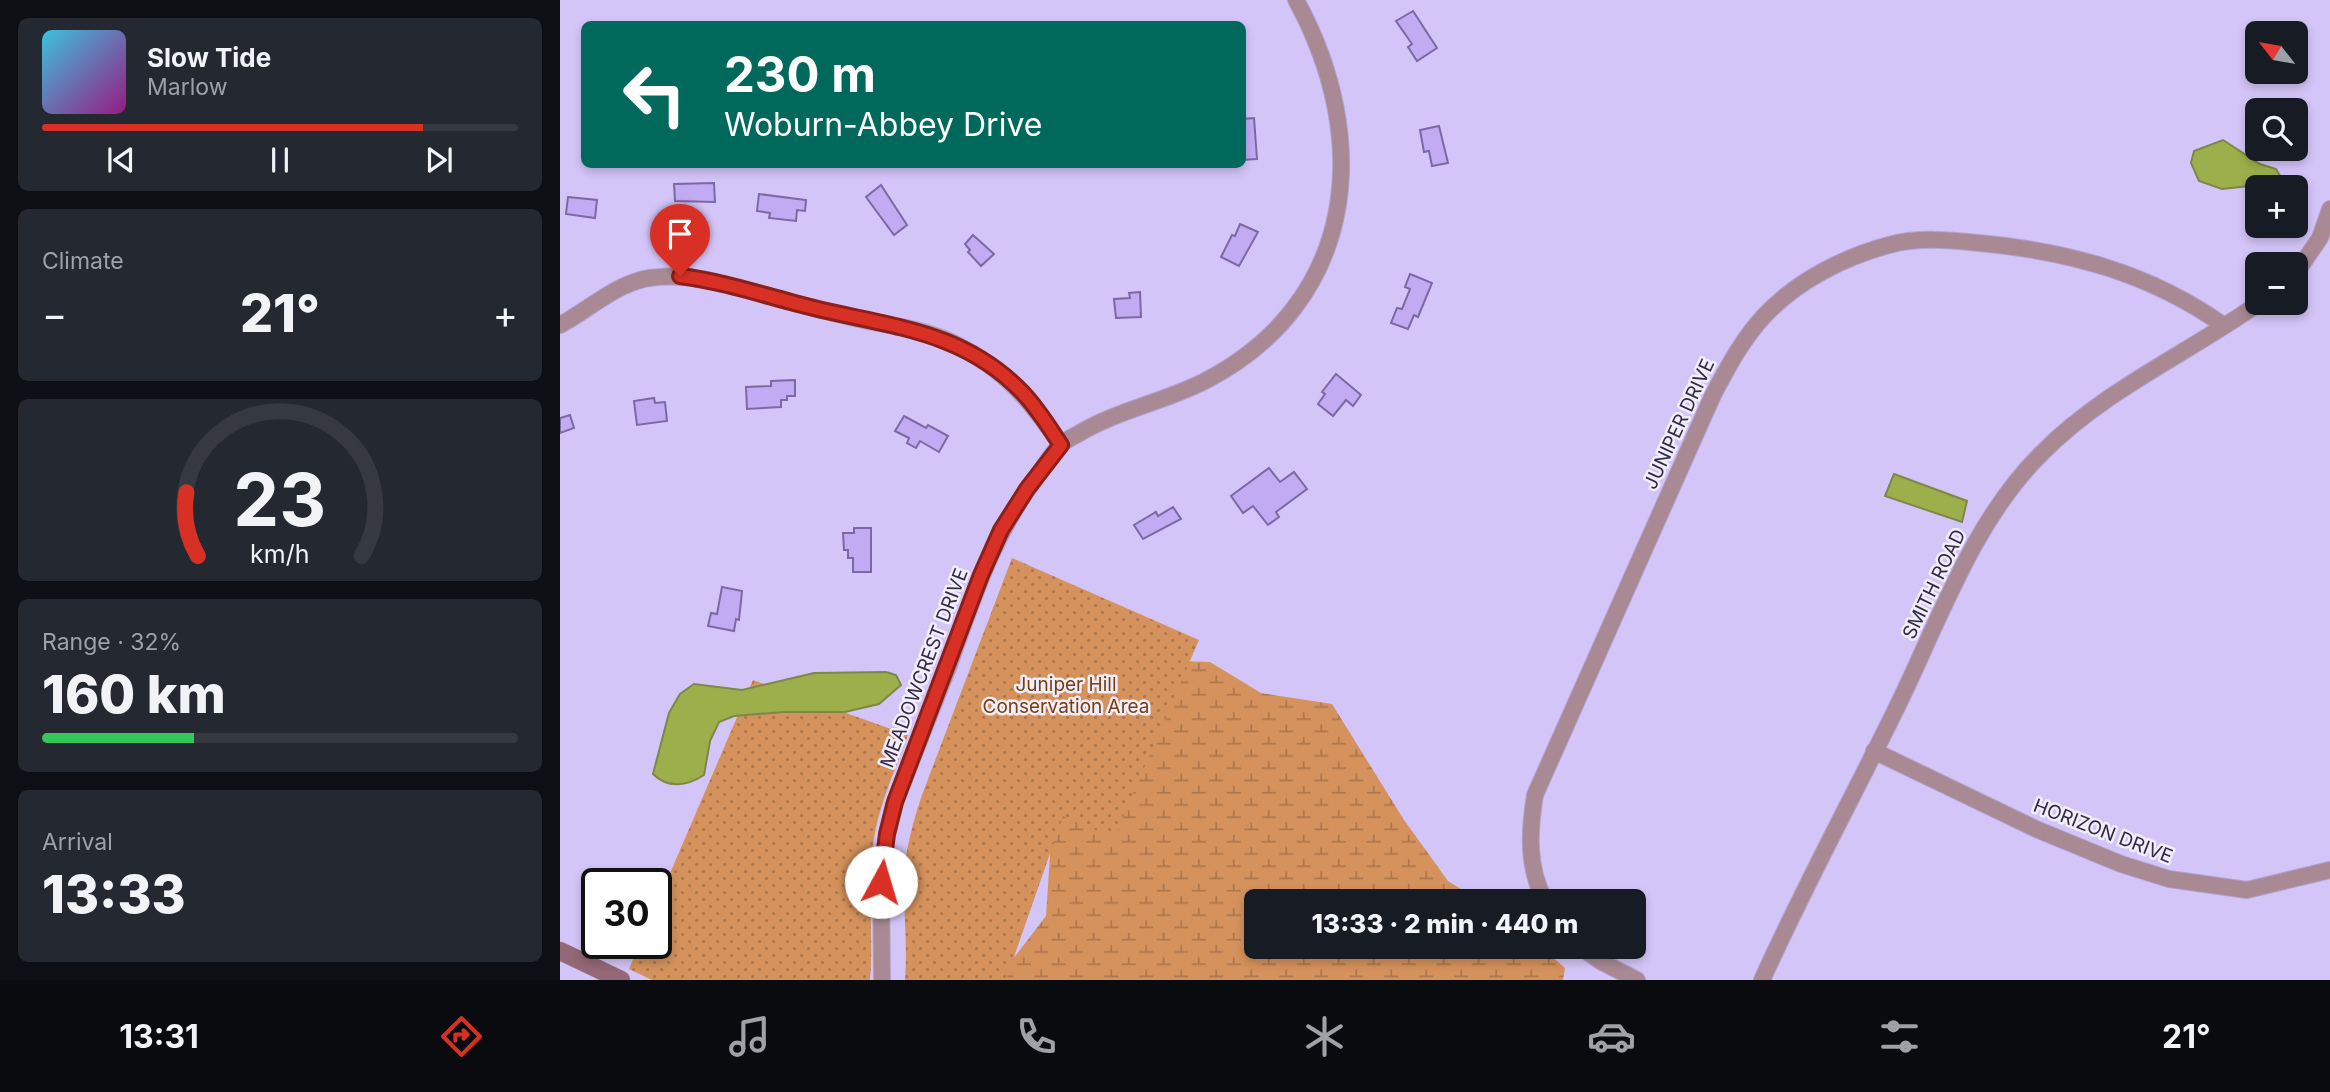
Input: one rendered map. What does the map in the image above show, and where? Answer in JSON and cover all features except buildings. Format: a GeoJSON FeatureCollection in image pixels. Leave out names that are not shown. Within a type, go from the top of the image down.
{"type":"FeatureCollection","features":[{"type":"Feature","properties":{"kind":"street","name":"MEADOWCREST DRIVE"},"geometry":{"type":"LineString","coordinates":[[882,980],[881,882],[887,834],[895,802],[981,575],[1001,530],[1027,489],[1061,445],[1110,418],[1203,382],[1256,349],[1280,327],[1309,285],[1330,243],[1340,197],[1342,148],[1334,99],[1320,48],[1296,0]]}},
{"type":"Feature","properties":{"kind":"street"},"geometry":{"type":"LineString","coordinates":[[2308,257],[2320,238],[2330,209]]}},
{"type":"Feature","properties":{"kind":"street","name":"JUNIPER DRIVE"},"geometry":{"type":"LineString","coordinates":[[1539,889],[1531,859],[1530,827],[1535,795],[1713,395],[1736,353],[1765,315],[1802,284],[1845,260],[1891,245],[1939,239],[2035,249],[2082,259],[2171,292],[2223,325]]}},
{"type":"Feature","properties":{"kind":"street"},"geometry":{"type":"LineString","coordinates":[[560,325],[617,289],[648,279],[680,276],[712,280],[816,309],[930,334],[952,343],[1012,382],[1034,405],[1061,445]]}},
{"type":"Feature","properties":{"kind":"street","name":"SMITH ROAD"},"geometry":{"type":"LineString","coordinates":[[1762,980],[1824,848],[1982,533],[2009,492],[2040,454],[2076,422],[2245,312]]}},
{"type":"Feature","properties":{"kind":"street","name":"HORIZON DRIVE"},"geometry":{"type":"LineString","coordinates":[[1874,751],[2046,834],[2121,864],[2169,879],[2247,890],[2330,870]]}},
{"type":"Feature","properties":{"kind":"street"},"geometry":{"type":"LineString","coordinates":[[560,951],[621,980]]}},
{"type":"Feature","properties":{"kind":"street"},"geometry":{"type":"LineString","coordinates":[[1598,959],[1637,980]]}},
{"type":"Feature","properties":{"kind":"green space","name":"Juniper Hill Conservation Area"},"geometry":{"type":"Polygon","coordinates":[[[1012,558],[1199,640],[1114,838],[1063,816],[1006,980],[905,980],[904,875],[910,835],[922,795],[1012,558]]]}},
{"type":"Feature","properties":{"kind":"green space"},"geometry":{"type":"Polygon","coordinates":[[[986,662],[1210,662],[1261,693],[1332,704],[1404,820],[1448,881],[1461,889],[1244,889],[1244,959],[1555,959],[1565,968],[1563,980],[990,980],[1016,955],[1046,916],[1050,855],[986,662]]]}},
{"type":"Feature","properties":{"kind":"green space"},"geometry":{"type":"Polygon","coordinates":[[[753,680],[908,735],[884,798],[874,838],[870,980],[652,980],[629,969],[633,959],[672,959],[672,869],[753,680]]]}},
{"type":"Feature","properties":{"kind":"shaded area"},"geometry":{"type":"Polygon","coordinates":[[[2223,140],[2245,154],[2245,161],[2255,161],[2276,169],[2280,175],[2245,175],[2245,187],[2222,189],[2199,181],[2191,163],[2194,151],[2223,140]]]}},
{"type":"Feature","properties":{"kind":"shaded area"},"geometry":{"type":"Polygon","coordinates":[[[1894,474],[1967,501],[1962,522],[1885,496],[1894,474]]]}},
{"type":"Feature","properties":{"kind":"shaded area"},"geometry":{"type":"Polygon","coordinates":[[[886,672],[896,675],[901,685],[879,704],[845,712],[784,712],[734,716],[719,722],[710,741],[704,775],[691,782],[671,784],[653,774],[669,713],[680,694],[694,684],[742,690],[814,673],[886,672]]]}},
{"type":"Feature","properties":{"kind":"route"},"geometry":{"type":"LineString","coordinates":[[680,276],[712,280],[852,318],[900,326],[959,346],[1012,382],[1034,405],[1061,445],[1027,489],[1001,530],[981,575],[895,802],[884,850],[881,882]]}}]}
